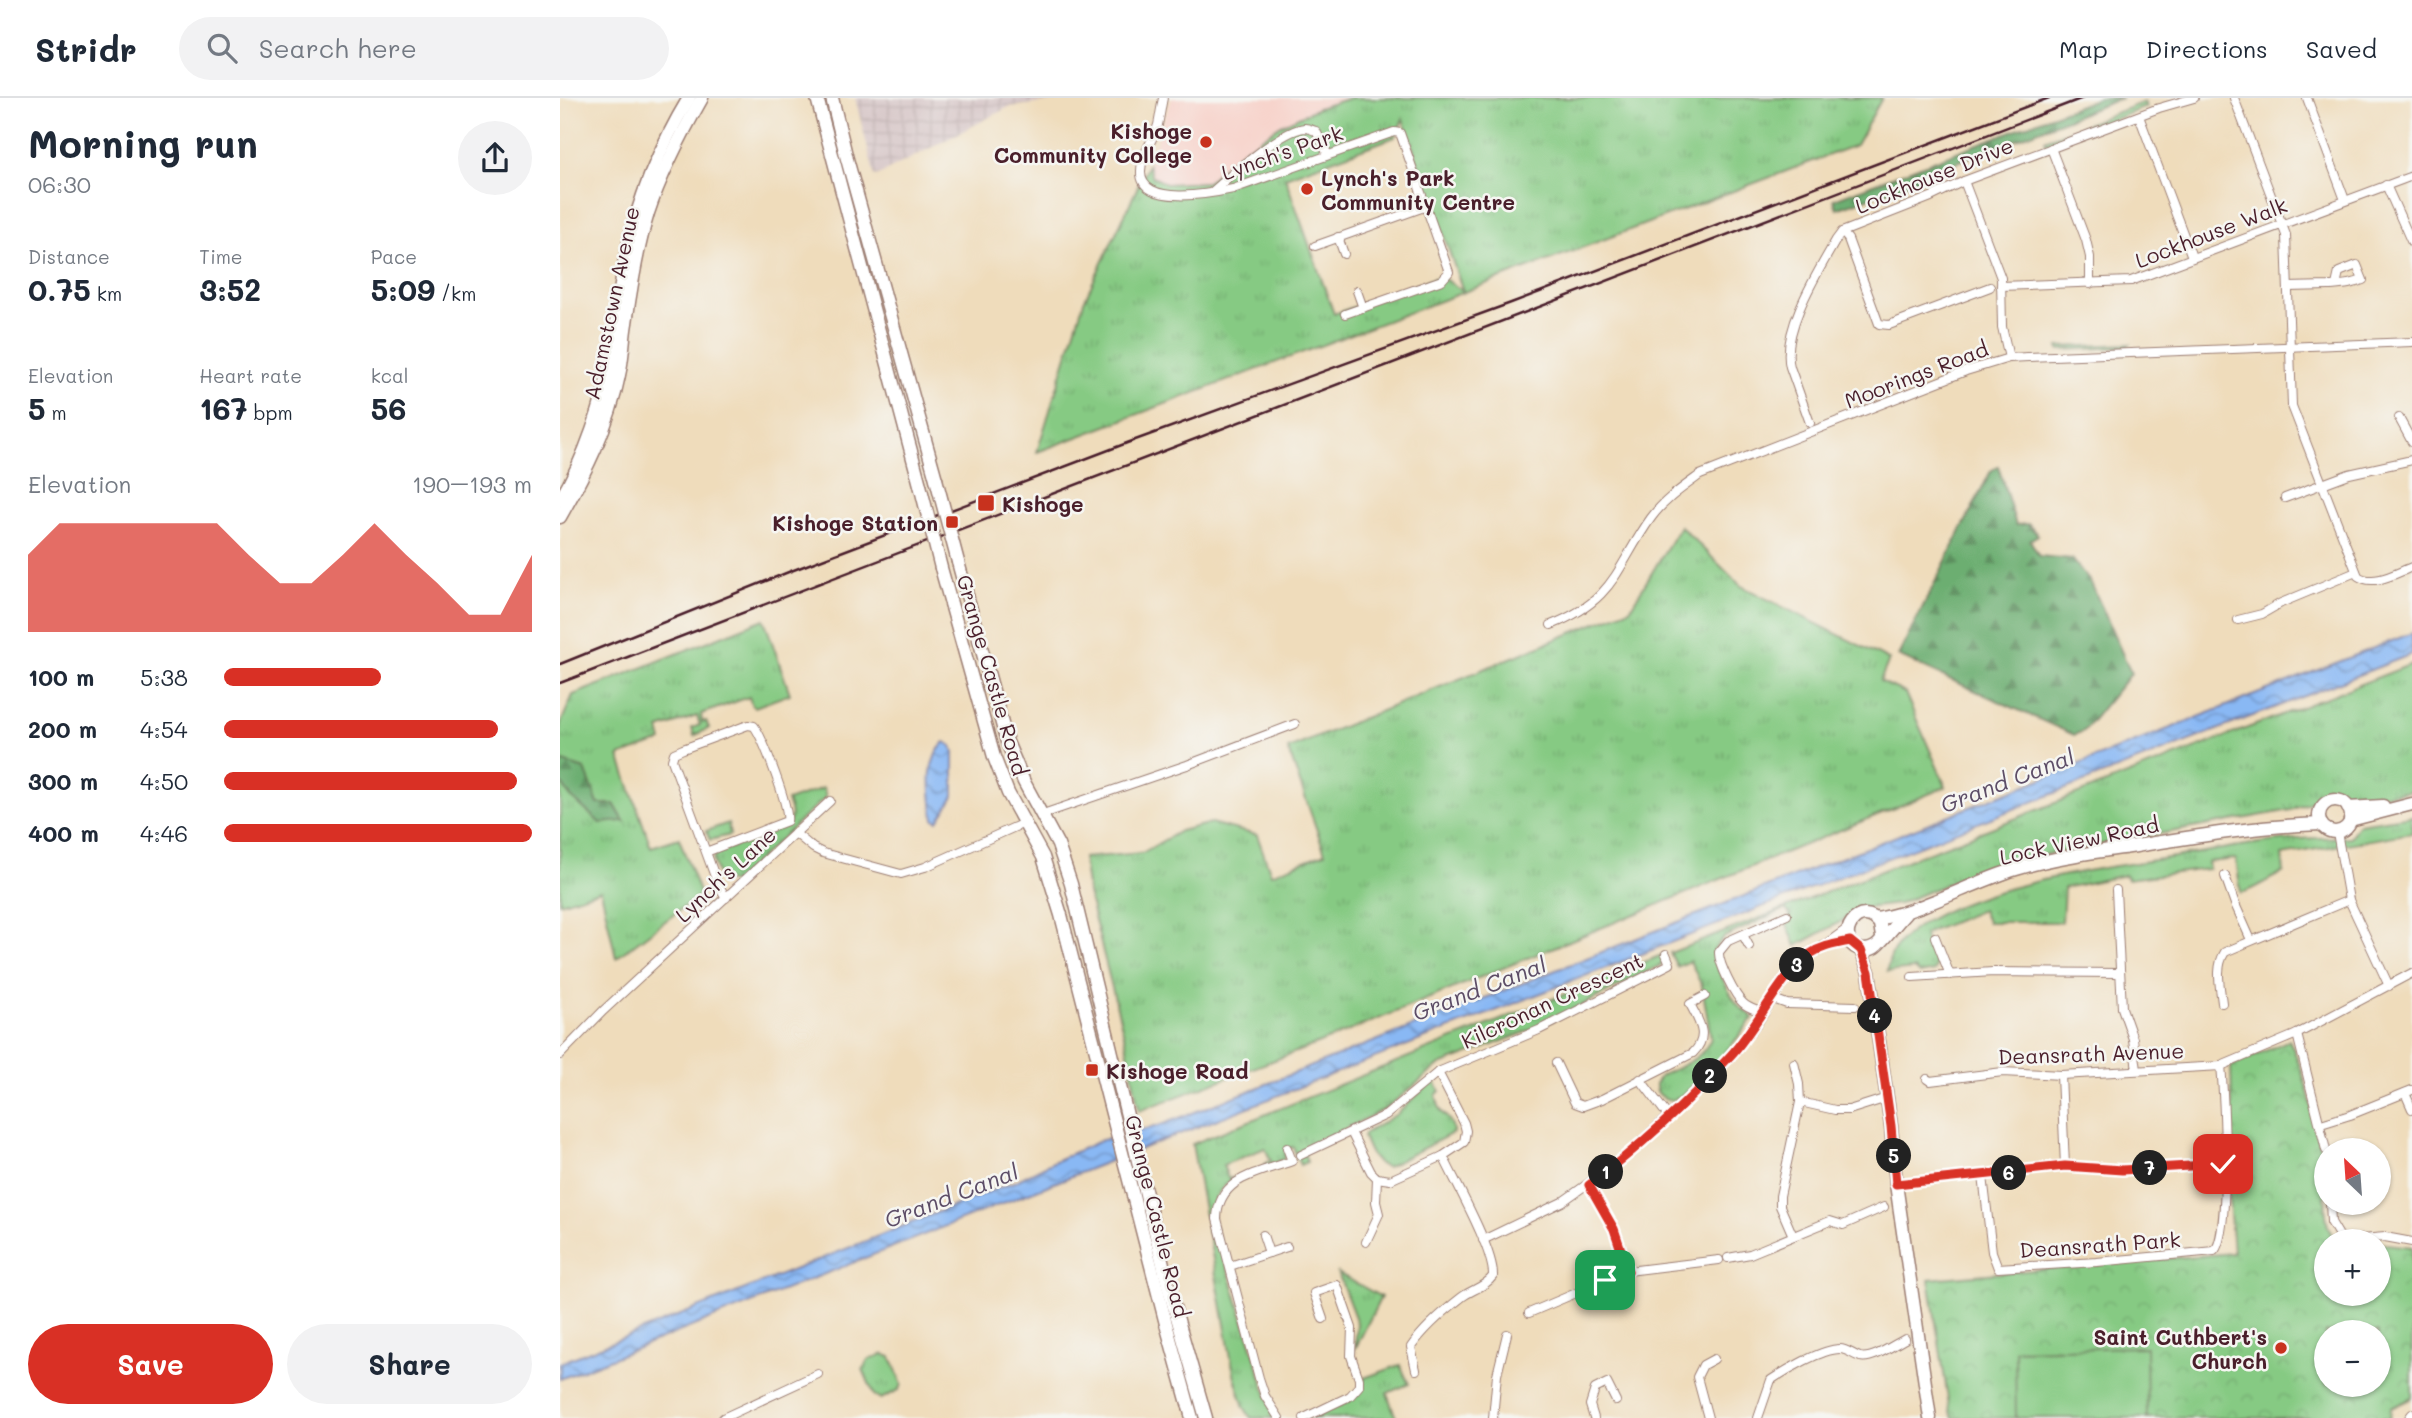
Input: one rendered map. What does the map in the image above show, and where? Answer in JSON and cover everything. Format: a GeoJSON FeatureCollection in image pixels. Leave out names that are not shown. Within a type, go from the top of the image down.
{"type":"FeatureCollection","features":[{"type":"Feature","properties":{"kind":"main road","name":"Adamstown Avenue"},"geometry":{"type":"LineString","coordinates":[[560,500],[602,398],[612,356],[633,227],[656,162],[690,98]]}},
{"type":"Feature","properties":{"kind":"main road","name":"Adamstown Avenue"},"geometry":{"type":"LineString","coordinates":[[560,517],[582,478],[603,427],[619,375],[634,267],[648,213],[664,170],[702,98]]}},
{"type":"Feature","properties":{"kind":"main road","name":"Grange Castle Road"},"geometry":{"type":"LineString","coordinates":[[817,98],[994,757],[1008,793],[1043,857],[1115,1099]]}},
{"type":"Feature","properties":{"kind":"main road","name":"Grange Castle Road"},"geometry":{"type":"LineString","coordinates":[[832,98],[1007,742],[1040,815],[1058,845],[1069,878],[1166,1324],[1192,1418]]}},
{"type":"Feature","properties":{"kind":"main road","name":"Lock View Road"},"geometry":{"type":"LineString","coordinates":[[1905,914],[1877,919],[1860,916],[1851,923],[1863,941],[1905,914],[1961,889],[2019,868],[2080,855],[2320,818],[2325,803],[2335,800],[2345,804],[2349,814],[2412,804]]}},
{"type":"Feature","properties":{"kind":"main road"},"geometry":{"type":"LineString","coordinates":[[2320,818],[2328,831],[2337,832],[2345,828],[2349,814]]}},
{"type":"Feature","properties":{"kind":"main road"},"geometry":{"type":"LineString","coordinates":[[1877,919],[1882,928],[1863,941],[1931,1416]]}},
{"type":"Feature","properties":{"kind":"main road","name":"Grange Castle Road"},"geometry":{"type":"LineString","coordinates":[[1136,1183],[1206,1418]]}},
{"type":"Feature","properties":{"kind":"street","name":"Lynch's Park"},"geometry":{"type":"LineString","coordinates":[[1163,98],[1157,125],[1140,172],[1147,186],[1168,195],[1210,194],[1233,189],[1394,132],[1400,133],[1448,266],[1447,276],[1345,314]]}},
{"type":"Feature","properties":{"kind":"street","name":"Lockhouse Drive"},"geometry":{"type":"LineString","coordinates":[[1810,423],[1790,367],[1789,343],[1803,303],[1842,232],[1964,181],[2194,98]]}},
{"type":"Feature","properties":{"kind":"street"},"geometry":{"type":"LineString","coordinates":[[2234,98],[2286,235],[2292,345],[2292,406],[2361,579],[2374,580],[2412,567]]}},
{"type":"Feature","properties":{"kind":"street"},"geometry":{"type":"LineString","coordinates":[[2307,98],[2345,200]]}},
{"type":"Feature","properties":{"kind":"street"},"geometry":{"type":"LineString","coordinates":[[2139,116],[2192,257]]}},
{"type":"Feature","properties":{"kind":"street"},"geometry":{"type":"LineString","coordinates":[[1210,194],[1258,153],[1304,128],[1316,131],[1328,155]]}},
{"type":"Feature","properties":{"kind":"street"},"geometry":{"type":"LineString","coordinates":[[2051,148],[2086,240],[2090,257],[2090,284]]}},
{"type":"Feature","properties":{"kind":"street","name":"Lockhouse Walk"},"geometry":{"type":"LineString","coordinates":[[2001,286],[2131,281],[2412,176]]}},
{"type":"Feature","properties":{"kind":"street"},"geometry":{"type":"LineString","coordinates":[[1964,181],[1999,271],[2002,327],[2009,358]]}},
{"type":"Feature","properties":{"kind":"street"},"geometry":{"type":"LineString","coordinates":[[2386,185],[2412,243]]}},
{"type":"Feature","properties":{"kind":"street"},"geometry":{"type":"LineString","coordinates":[[1315,246],[1427,206]]}},
{"type":"Feature","properties":{"kind":"street"},"geometry":{"type":"LineString","coordinates":[[1842,232],[1848,239],[1879,324],[1889,325],[1990,287]]}},
{"type":"Feature","properties":{"kind":"street"},"geometry":{"type":"LineString","coordinates":[[1338,237],[1344,254]]}},
{"type":"Feature","properties":{"kind":"street"},"geometry":{"type":"LineString","coordinates":[[2288,287],[2336,285]]}},
{"type":"Feature","properties":{"kind":"street"},"geometry":{"type":"LineString","coordinates":[[1357,291],[1363,308]]}},
{"type":"Feature","properties":{"kind":"street","name":"Moorings Road"},"geometry":{"type":"LineString","coordinates":[[1551,625],[1585,609],[1603,595],[1652,517],[1673,494],[1700,475],[1966,371],[2009,358],[2412,342]]}},
{"type":"Feature","properties":{"kind":"street"},"geometry":{"type":"LineString","coordinates":[[2399,418],[2412,442]]}},
{"type":"Feature","properties":{"kind":"street"},"geometry":{"type":"LineString","coordinates":[[2285,498],[2349,474],[2412,460]]}},
{"type":"Feature","properties":{"kind":"street"},"geometry":{"type":"LineString","coordinates":[[2238,620],[2262,614],[2281,603],[2356,572]]}},
{"type":"Feature","properties":{"kind":"street"},"geometry":{"type":"LineString","coordinates":[[1040,815],[1187,765],[1295,724]]}},
{"type":"Feature","properties":{"kind":"street"},"geometry":{"type":"LineString","coordinates":[[706,852],[787,821],[785,803],[754,726],[748,725],[674,753],[672,760],[717,882],[726,898]]}},
{"type":"Feature","properties":{"kind":"street"},"geometry":{"type":"LineString","coordinates":[[795,833],[830,801]]}},
{"type":"Feature","properties":{"kind":"street","name":"Lynch's Lane"},"geometry":{"type":"LineString","coordinates":[[560,1055],[603,1011],[795,833],[823,853],[901,874],[925,867],[1024,823]]}},
{"type":"Feature","properties":{"kind":"street"},"geometry":{"type":"LineString","coordinates":[[2337,832],[2350,901],[2389,986]]}},
{"type":"Feature","properties":{"kind":"street"},"geometry":{"type":"LineString","coordinates":[[2225,876],[2252,940]]}},
{"type":"Feature","properties":{"kind":"street"},"geometry":{"type":"LineString","coordinates":[[2116,890],[2122,1008],[2133,1039],[2137,1070]]}},
{"type":"Feature","properties":{"kind":"street"},"geometry":{"type":"LineString","coordinates":[[2222,1003],[2220,961],[2225,952],[2350,901]]}},
{"type":"Feature","properties":{"kind":"street"},"geometry":{"type":"LineString","coordinates":[[1764,1013],[1744,1004],[1718,957],[1724,944],[1787,915]]}},
{"type":"Feature","properties":{"kind":"street"},"geometry":{"type":"LineString","coordinates":[[1743,934],[1749,946]]}},
{"type":"Feature","properties":{"kind":"street"},"geometry":{"type":"LineString","coordinates":[[1935,937],[1950,975]]}},
{"type":"Feature","properties":{"kind":"street"},"geometry":{"type":"LineString","coordinates":[[1483,1240],[1562,1202],[1624,1158],[1732,1055],[1798,964],[1823,947],[1863,941]]}},
{"type":"Feature","properties":{"kind":"street"},"geometry":{"type":"LineString","coordinates":[[1823,947],[1863,941]]}},
{"type":"Feature","properties":{"kind":"street","name":"Kilcronan Crescent"},"geometry":{"type":"LineString","coordinates":[[1301,1155],[1386,1115],[1438,1072],[1539,1030],[1670,964],[1666,954]]}},
{"type":"Feature","properties":{"kind":"street"},"geometry":{"type":"LineString","coordinates":[[1912,977],[1993,972],[2119,973]]}},
{"type":"Feature","properties":{"kind":"street","name":"Deansrath Avenue"},"geometry":{"type":"LineString","coordinates":[[1927,1079],[1930,1081],[2003,1072],[2061,1074],[2221,1066],[2297,1034],[2412,973]]}},
{"type":"Feature","properties":{"kind":"street"},"geometry":{"type":"LineString","coordinates":[[1556,1063],[1575,1103],[1583,1106],[1602,1099],[1693,1053],[1700,1046],[1703,1030],[1690,1004],[1705,996]]}},
{"type":"Feature","properties":{"kind":"street"},"geometry":{"type":"LineString","coordinates":[[1773,999],[1787,1004],[1856,1006]]}},
{"type":"Feature","properties":{"kind":"street"},"geometry":{"type":"LineString","coordinates":[[2297,1034],[2323,1138]]}},
{"type":"Feature","properties":{"kind":"street"},"geometry":{"type":"LineString","coordinates":[[1793,1236],[1780,1206],[1780,1196],[1800,1102],[1800,1084],[1794,1063]]}},
{"type":"Feature","properties":{"kind":"street"},"geometry":{"type":"LineString","coordinates":[[1896,1184],[2065,1166],[2122,1170],[2223,1164],[2225,1112],[2221,1066]]}},
{"type":"Feature","properties":{"kind":"street"},"geometry":{"type":"LineString","coordinates":[[1351,1132],[1371,1172],[1377,1178],[1390,1180],[1443,1156],[1464,1142],[1466,1131],[1438,1072]]}},
{"type":"Feature","properties":{"kind":"street"},"geometry":{"type":"LineString","coordinates":[[2061,1074],[2065,1166]]}},
{"type":"Feature","properties":{"kind":"street"},"geometry":{"type":"LineString","coordinates":[[1640,1079],[1668,1116]]}},
{"type":"Feature","properties":{"kind":"street"},"geometry":{"type":"LineString","coordinates":[[2320,1124],[2409,1092],[2412,1109]]}},
{"type":"Feature","properties":{"kind":"street"},"geometry":{"type":"LineString","coordinates":[[1800,1102],[1835,1110],[1849,1110],[1887,1098]]}},
{"type":"Feature","properties":{"kind":"street"},"geometry":{"type":"LineString","coordinates":[[1279,1418],[1265,1396],[1259,1378],[1217,1219],[1218,1205],[1224,1192],[1241,1180],[1292,1161],[1287,1148]]}},
{"type":"Feature","properties":{"kind":"street"},"geometry":{"type":"LineString","coordinates":[[1416,1370],[1411,1347],[1418,1337],[1460,1299],[1482,1287],[1493,1276],[1483,1240],[1443,1156]]}},
{"type":"Feature","properties":{"kind":"street","name":"Deansrath Park"},"geometry":{"type":"LineString","coordinates":[[1983,1176],[1992,1252],[1998,1268],[2214,1251],[2220,1246],[2221,1238],[2223,1164]]}},
{"type":"Feature","properties":{"kind":"street"},"geometry":{"type":"LineString","coordinates":[[1366,1242],[1379,1214],[1376,1202],[1377,1178]]}},
{"type":"Feature","properties":{"kind":"street"},"geometry":{"type":"LineString","coordinates":[[1589,1185],[1614,1229],[1628,1271]]}},
{"type":"Feature","properties":{"kind":"street"},"geometry":{"type":"LineString","coordinates":[[1529,1313],[1628,1271],[1750,1254],[1830,1221],[1843,1226],[1884,1207]]}},
{"type":"Feature","properties":{"kind":"street"},"geometry":{"type":"LineString","coordinates":[[2332,1215],[2334,1230],[2340,1237],[2350,1240],[2385,1237],[2412,1242]]}},
{"type":"Feature","properties":{"kind":"street"},"geometry":{"type":"LineString","coordinates":[[1263,1235],[1269,1253]]}},
{"type":"Feature","properties":{"kind":"street"},"geometry":{"type":"LineString","coordinates":[[1230,1266],[1287,1247]]}},
{"type":"Feature","properties":{"kind":"street"},"geometry":{"type":"LineString","coordinates":[[1304,1418],[1349,1396],[1359,1386],[1351,1356],[1352,1328],[1337,1285],[1314,1293],[1323,1319]]}},
{"type":"Feature","properties":{"kind":"street"},"geometry":{"type":"LineString","coordinates":[[1493,1418],[1497,1375],[1507,1334]]}},
{"type":"Feature","properties":{"kind":"street"},"geometry":{"type":"LineString","coordinates":[[1758,1418],[1771,1380],[1794,1367],[1831,1350],[1843,1348],[1867,1358],[1905,1339]]}},
{"type":"Feature","properties":{"kind":"street"},"geometry":{"type":"LineString","coordinates":[[1708,1418],[1697,1377],[1703,1366],[1714,1359]]}},
{"type":"Feature","properties":{"kind":"street"},"geometry":{"type":"LineString","coordinates":[[723,1418],[818,1374]]}},
{"type":"Feature","properties":{"kind":"street"},"geometry":{"type":"LineString","coordinates":[[1594,1418],[1590,1405],[1595,1389],[1607,1383],[1616,1401]]}},
{"type":"Feature","properties":{"kind":"street"},"geometry":{"type":"LineString","coordinates":[[2409,1418],[2412,1414]]}},
{"type":"Feature","properties":{"kind":"shaded area"},"geometry":{"type":"Polygon","coordinates":[[[855,98],[1083,98],[1009,107],[875,177],[855,98]]]}},
{"type":"Feature","properties":{"kind":"shaded area","name":"Kishoge Community College"},"geometry":{"type":"Polygon","coordinates":[[[1172,98],[1350,98],[1318,108],[1281,125],[1238,154],[1207,182],[1166,184],[1151,175],[1148,165],[1172,98]]]}},
{"type":"Feature","properties":{"kind":"green space"},"geometry":{"type":"Polygon","coordinates":[[[1350,98],[1882,98],[1856,145],[1037,452],[1084,301],[1148,165],[1151,175],[1166,184],[1207,182],[1238,154],[1281,125],[1318,108],[1350,98]],[[1403,119],[1395,137],[1285,177],[1334,314],[1440,276],[1463,291],[1403,119]]]}},
{"type":"Feature","properties":{"kind":"green space"},"geometry":{"type":"Polygon","coordinates":[[[2098,98],[2122,98],[1944,167],[1927,177],[1837,209],[1834,199],[2098,98]]]}},
{"type":"Feature","properties":{"kind":"green space"},"geometry":{"type":"Polygon","coordinates":[[[2144,102],[2146,107],[2046,145],[2045,140],[2144,102]]]}},
{"type":"Feature","properties":{"kind":"green space"},"geometry":{"type":"Polygon","coordinates":[[[2130,344],[2127,347],[2059,350],[2058,347],[2130,344]]]}},
{"type":"Feature","properties":{"kind":"green space"},"geometry":{"type":"Polygon","coordinates":[[[1998,466],[2016,525],[2028,524],[2038,535],[2030,540],[2039,556],[2072,559],[2091,583],[2131,673],[2084,731],[2074,735],[1898,656],[1991,471],[1998,466]]]}},
{"type":"Feature","properties":{"kind":"green space"},"geometry":{"type":"Polygon","coordinates":[[[1680,526],[1741,586],[1889,660],[1880,681],[1905,693],[1946,787],[1317,1044],[1139,1111],[1127,1047],[1088,893],[1083,858],[1142,853],[1180,831],[1211,823],[1257,835],[1271,874],[1325,853],[1288,749],[1630,609],[1680,526]]]}},
{"type":"Feature","properties":{"kind":"green space"},"geometry":{"type":"Polygon","coordinates":[[[764,619],[790,694],[755,707],[749,697],[701,714],[702,722],[706,721],[709,728],[694,736],[692,728],[700,725],[697,716],[659,729],[662,741],[619,756],[651,847],[679,838],[700,895],[616,958],[601,890],[560,903],[560,781],[571,797],[624,821],[614,804],[598,804],[584,769],[560,761],[560,725],[573,695],[764,619]]]}},
{"type":"Feature","properties":{"kind":"green space"},"geometry":{"type":"Polygon","coordinates":[[[2412,664],[2412,791],[2355,798],[2336,792],[2291,810],[2044,855],[1974,872],[1899,904],[1857,909],[1844,920],[1796,946],[1786,922],[1791,915],[1785,909],[1724,937],[1714,950],[1716,963],[1728,989],[1743,1010],[1753,1018],[1716,1064],[1693,1087],[1672,1100],[1657,1092],[1656,1085],[1660,1076],[1697,1057],[1711,1038],[1702,986],[1690,961],[1677,967],[1670,953],[2412,664]]]}},
{"type":"Feature","properties":{"kind":"green space"},"geometry":{"type":"Polygon","coordinates":[[[560,761],[585,769],[598,804],[614,804],[624,821],[600,823],[571,797],[560,781],[560,761]]]}},
{"type":"Feature","properties":{"kind":"green space"},"geometry":{"type":"Polygon","coordinates":[[[823,788],[826,797],[733,883],[719,879],[713,860],[716,853],[787,826],[791,814],[787,801],[823,788]]]}},
{"type":"Feature","properties":{"kind":"green space"},"geometry":{"type":"Polygon","coordinates":[[[2412,816],[2412,833],[2282,855],[2284,872],[2241,893],[2236,859],[2208,862],[2209,869],[2127,879],[2125,875],[2064,888],[2062,922],[1987,922],[1982,910],[1924,934],[1937,964],[1934,971],[1919,974],[1914,969],[1887,972],[1898,945],[1925,922],[1964,903],[2010,888],[2105,868],[2246,845],[2282,840],[2350,837],[2359,824],[2412,816]]]}},
{"type":"Feature","properties":{"kind":"green space"},"geometry":{"type":"Polygon","coordinates":[[[728,823],[730,835],[710,840],[706,831],[728,823]]]}},
{"type":"Feature","properties":{"kind":"green space"},"geometry":{"type":"Polygon","coordinates":[[[1662,955],[1663,964],[1539,1027],[1440,1065],[1385,1109],[1303,1150],[1307,1162],[1300,1165],[1293,1147],[1285,1150],[1286,1156],[1283,1160],[1264,1167],[1265,1163],[1271,1161],[1265,1148],[1223,1165],[1228,1178],[1234,1178],[1217,1196],[1213,1207],[1213,1221],[1274,1418],[1251,1418],[1244,1407],[1234,1374],[1192,1144],[1662,955]]]}},
{"type":"Feature","properties":{"kind":"green space"},"geometry":{"type":"Polygon","coordinates":[[[2289,1040],[2303,1075],[2318,1136],[2314,1138],[2314,1215],[2326,1215],[2329,1229],[2314,1229],[2314,1306],[2391,1306],[2391,1245],[2412,1247],[2412,1398],[2391,1408],[2390,1418],[1953,1418],[1929,1279],[2233,1253],[2228,1186],[2231,1067],[2289,1040]]]}},
{"type":"Feature","properties":{"kind":"green space"},"geometry":{"type":"Polygon","coordinates":[[[1431,1082],[1435,1082],[1440,1091],[1436,1095],[1438,1104],[1449,1119],[1453,1133],[1387,1167],[1378,1163],[1369,1151],[1364,1134],[1397,1114],[1431,1082]]]}},
{"type":"Feature","properties":{"kind":"green space"},"geometry":{"type":"Polygon","coordinates":[[[1338,1273],[1381,1297],[1355,1349],[1357,1323],[1338,1273]]]}},
{"type":"Feature","properties":{"kind":"green space"},"geometry":{"type":"Polygon","coordinates":[[[2146,1347],[2147,1418],[2016,1418],[2015,1350],[2146,1347]]]}},
{"type":"Feature","properties":{"kind":"green space"},"geometry":{"type":"Polygon","coordinates":[[[883,1354],[891,1357],[902,1385],[899,1390],[881,1399],[874,1395],[863,1369],[868,1360],[883,1354]]]}},
{"type":"Feature","properties":{"kind":"green space"},"geometry":{"type":"Polygon","coordinates":[[[1400,1365],[1409,1384],[1387,1393],[1396,1418],[1312,1418],[1352,1399],[1362,1387],[1364,1378],[1400,1365]]]}},
{"type":"Feature","properties":{"kind":"water"},"geometry":{"type":"Polygon","coordinates":[[[2412,633],[2412,654],[1097,1166],[560,1379],[560,1363],[1016,1181],[1102,1140],[1158,1126],[1221,1102],[2412,633]]]}},
{"type":"Feature","properties":{"kind":"water"},"geometry":{"type":"Polygon","coordinates":[[[945,742],[952,746],[954,752],[954,796],[938,821],[934,819],[930,778],[934,759],[945,742]]]}},
{"type":"Feature","properties":{"kind":"railway"},"geometry":{"type":"LineString","coordinates":[[560,664],[791,571],[1127,443],[1511,303],[2049,98]]}},
{"type":"Feature","properties":{"kind":"railway"},"geometry":{"type":"LineString","coordinates":[[560,683],[2083,98]]}},
{"type":"Feature","properties":{"kind":"place","name":"Kishoge Community College"},"geometry":{"type":"Point","coordinates":[1206,142]}},
{"type":"Feature","properties":{"kind":"place","name":"Lynch's Park Community Centre"},"geometry":{"type":"Point","coordinates":[1307,189]}},
{"type":"Feature","properties":{"kind":"place","name":"Kishoge"},"geometry":{"type":"Point","coordinates":[986,503]}},
{"type":"Feature","properties":{"kind":"place","name":"Kishoge Station"},"geometry":{"type":"Point","coordinates":[952,522]}},
{"type":"Feature","properties":{"kind":"place","name":"Kishoge Road"},"geometry":{"type":"Point","coordinates":[1092,1070]}},
{"type":"Feature","properties":{"kind":"place","name":"Saint Cuthbert's Church"},"geometry":{"type":"Point","coordinates":[2281,1348]}},
{"type":"Feature","properties":{"kind":"route"},"geometry":{"type":"LineString","coordinates":[[1605,1280],[1628,1271],[1614,1229],[1589,1185],[1624,1158],[1732,1055],[1798,964],[1823,947],[1850,941],[1861,950],[1869,972],[1891,1126],[1896,1184],[2065,1166],[2122,1170],[2223,1164]]}},
{"type":"Feature","properties":{"kind":"water label","name":"Grand Canal"},"geometry":{"type":"Point","coordinates":[2007,780]}},
{"type":"Feature","properties":{"kind":"water label","name":"Grand Canal"},"geometry":{"type":"Point","coordinates":[1479,988]}},
{"type":"Feature","properties":{"kind":"water label","name":"Grand Canal"},"geometry":{"type":"Point","coordinates":[951,1195]}}]}
